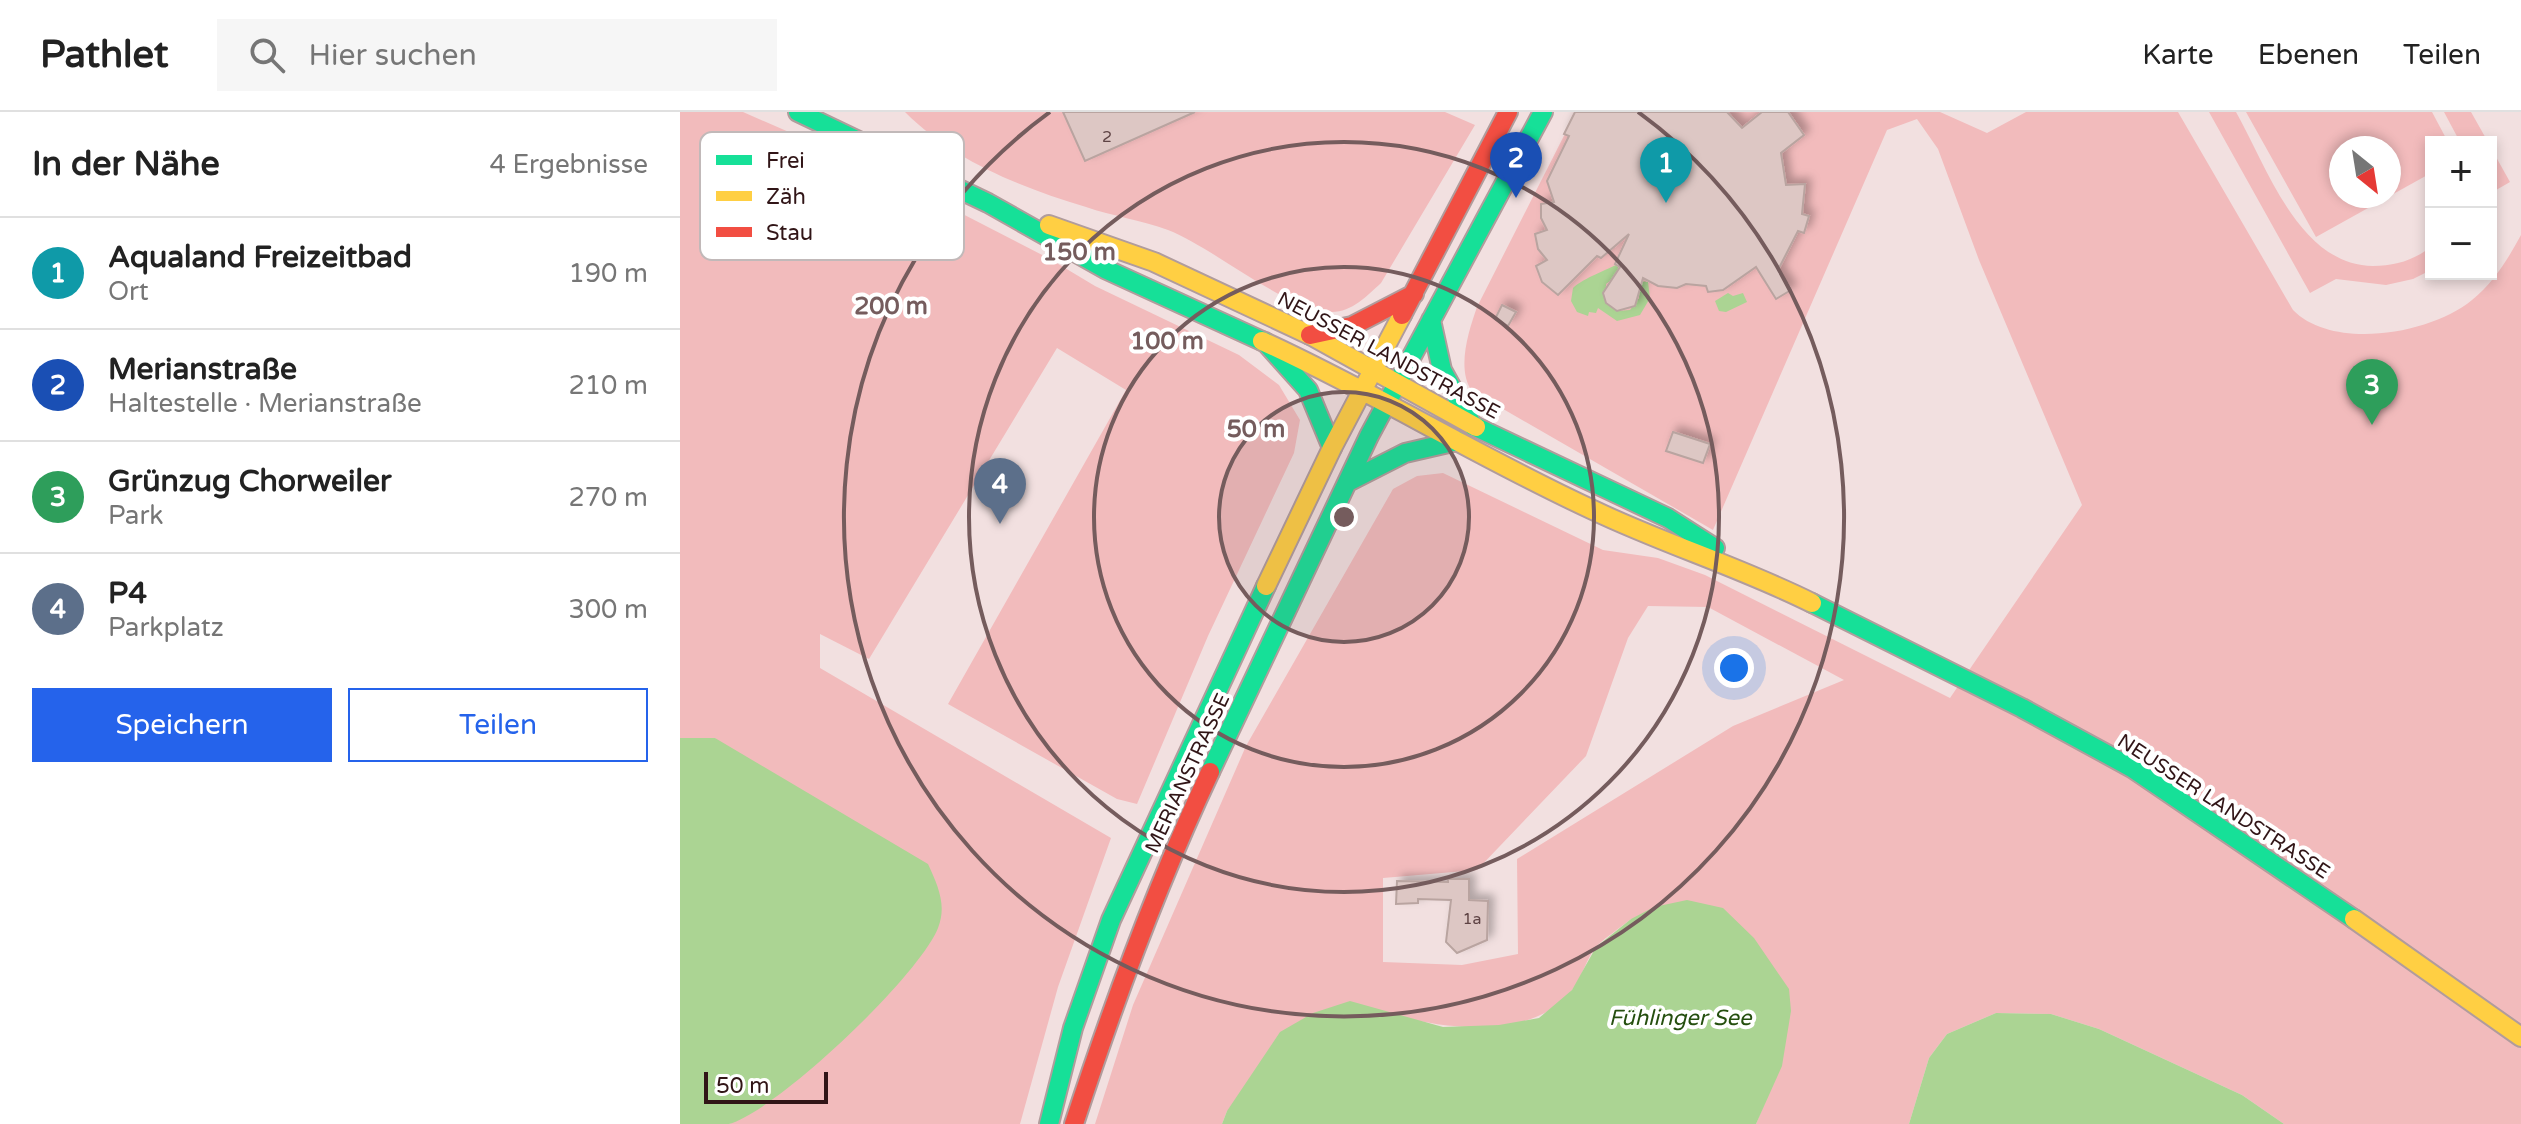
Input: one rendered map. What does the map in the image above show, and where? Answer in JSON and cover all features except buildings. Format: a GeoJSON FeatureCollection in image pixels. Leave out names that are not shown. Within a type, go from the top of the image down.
{"type":"FeatureCollection","features":[{"type":"Feature","properties":{"kind":"main road","name":"NEUSSER LANDSTRASSE"},"geometry":{"type":"LineString","coordinates":[[798,112],[840,132]]}},
{"type":"Feature","properties":{"kind":"main road","name":"MERIANSTRASSE"},"geometry":{"type":"LineString","coordinates":[[1049,1124],[1073,1028],[1111,920],[1151,829],[1332,448],[1374,373],[1508,112]]}},
{"type":"Feature","properties":{"kind":"main road","name":"MERIANSTRASSE"},"geometry":{"type":"LineString","coordinates":[[1074,1124],[1115,998],[1171,855],[1386,404],[1543,112]]}},
{"type":"Feature","properties":{"kind":"main road","name":"NEUSSER LANDSTRASSE"},"geometry":{"type":"LineString","coordinates":[[964,192],[1105,269],[1341,377],[1363,392],[1594,511],[1756,575],[2022,708],[2132,768],[2248,845],[2521,1037]]}},
{"type":"Feature","properties":{"kind":"main road","name":"NEUSSER LANDSTRASSE"},"geometry":{"type":"LineString","coordinates":[[988,203],[1154,262],[1310,335],[1396,386],[1473,426],[1668,518],[1756,575]]}},
{"type":"Feature","properties":{"kind":"main road"},"geometry":{"type":"LineString","coordinates":[[1310,335],[1352,326],[1414,294]]}},
{"type":"Feature","properties":{"kind":"main road"},"geometry":{"type":"LineString","coordinates":[[1431,320],[1442,370],[1473,426]]}},
{"type":"Feature","properties":{"kind":"main road"},"geometry":{"type":"LineString","coordinates":[[1265,342],[1305,382],[1320,406],[1332,448]]}},
{"type":"Feature","properties":{"kind":"main road"},"geometry":{"type":"LineString","coordinates":[[1350,481],[1405,453],[1457,441]]}},
{"type":"Feature","properties":{"kind":"shaded area"},"geometry":{"type":"Polygon","coordinates":[[[680,112],[743,112],[789,132],[700,132],[700,260],[964,260],[964,215],[1095,286],[1239,355],[1279,385],[1300,420],[1294,453],[1208,636],[1137,804],[1117,799],[948,704],[1126,390],[1057,348],[869,659],[820,634],[820,668],[1111,838],[1058,987],[1020,1124],[729,1124],[813,1065],[888,993],[715,738],[680,738],[680,112]]]}},
{"type":"Feature","properties":{"kind":"shaded area"},"geometry":{"type":"Polygon","coordinates":[[[905,112],[1063,112],[1085,161],[1195,112],[1445,112],[1475,125],[1381,283],[1352,307],[1338,312],[1311,308],[1291,300],[1168,230],[1061,199],[989,170],[964,157],[964,132],[928,132],[905,112]]]}},
{"type":"Feature","properties":{"kind":"shaded area"},"geometry":{"type":"Polygon","coordinates":[[[1576,112],[1940,112],[1987,133],[2026,112],[2178,112],[2293,310],[2310,323],[2332,331],[2356,334],[2408,329],[2454,312],[2472,300],[2492,280],[2497,280],[2497,273],[2521,235],[2521,1124],[2284,1124],[2242,1095],[2099,1029],[2051,1014],[1996,1013],[1947,1034],[1929,1058],[1909,1124],[1756,1124],[1768,1095],[1631,919],[1597,946],[1573,989],[1557,1005],[1538,1016],[1493,1027],[1445,1025],[1401,1017],[1227,1111],[1222,1124],[1095,1124],[1133,1005],[1246,746],[1393,489],[1417,476],[1443,473],[1603,550],[1658,558],[1705,575],[1950,698],[2082,505],[1979,260],[1938,149],[1917,119],[1887,130],[1713,530],[1472,391],[1467,382],[1464,361],[1477,307],[1576,112]],[[1648,606],[1628,638],[1586,756],[1477,870],[1383,878],[1383,962],[1462,965],[1518,954],[1517,859],[1733,726],[1844,680],[1708,607],[1648,606]]]}},
{"type":"Feature","properties":{"kind":"shaded area"},"geometry":{"type":"Polygon","coordinates":[[[2209,112],[2236,112],[2288,209],[2305,231],[2325,249],[2347,261],[2373,266],[2404,261],[2425,251],[2425,273],[2413,279],[2386,285],[2336,279],[2310,293],[2209,112]]]}},
{"type":"Feature","properties":{"kind":"shaded area"},"geometry":{"type":"Polygon","coordinates":[[[2246,112],[2432,112],[2445,136],[2425,136],[2425,176],[2401,190],[2401,136],[2329,136],[2329,208],[2368,208],[2316,237],[2246,112]]]}},
{"type":"Feature","properties":{"kind":"shaded area"},"geometry":{"type":"Polygon","coordinates":[[[2444,112],[2471,112],[2485,136],[2457,136],[2444,112]]]}},
{"type":"Feature","properties":{"kind":"shaded area"},"geometry":{"type":"Polygon","coordinates":[[[2497,159],[2510,182],[2497,190],[2497,159]]]}},
{"type":"Feature","properties":{"kind":"water"},"geometry":{"type":"Polygon","coordinates":[[[1616,265],[1622,272],[1606,284],[1606,303],[1617,311],[1630,310],[1639,298],[1640,281],[1648,282],[1650,298],[1640,315],[1617,321],[1598,308],[1596,313],[1589,312],[1588,316],[1577,312],[1571,301],[1573,288],[1616,265]]]}},
{"type":"Feature","properties":{"kind":"water"},"geometry":{"type":"Polygon","coordinates":[[[1728,293],[1733,296],[1743,293],[1747,302],[1726,312],[1719,311],[1715,301],[1728,293]]]}},
{"type":"Feature","properties":{"kind":"water"},"geometry":{"type":"Polygon","coordinates":[[[680,738],[715,738],[928,864],[941,903],[941,920],[926,950],[876,1007],[845,1039],[780,1094],[751,1114],[729,1124],[680,1124],[680,738]]]}},
{"type":"Feature","properties":{"kind":"water","name":"Fühlinger See"},"geometry":{"type":"Polygon","coordinates":[[[1687,900],[1723,908],[1754,938],[1789,989],[1791,1011],[1782,1066],[1756,1124],[1222,1124],[1227,1111],[1280,1032],[1313,1013],[1350,1001],[1443,1027],[1499,1025],[1539,1018],[1572,990],[1596,947],[1631,919],[1654,907],[1687,900]]]}},
{"type":"Feature","properties":{"kind":"water"},"geometry":{"type":"Polygon","coordinates":[[[1996,1013],[2051,1014],[2099,1029],[2242,1095],[2284,1124],[1909,1124],[1929,1058],[1947,1034],[1996,1013]]]}},
{"type":"Feature","properties":{"kind":"traffic: fast"},"geometry":{"type":"LineString","coordinates":[[798,112],[840,132]]}},
{"type":"Feature","properties":{"kind":"traffic: fast"},"geometry":{"type":"LineString","coordinates":[[1210,772],[1369,436],[1543,112]]}},
{"type":"Feature","properties":{"kind":"traffic: fast"},"geometry":{"type":"LineString","coordinates":[[964,192],[1105,269],[1262,341]]}},
{"type":"Feature","properties":{"kind":"traffic: fast"},"geometry":{"type":"LineString","coordinates":[[1431,320],[1442,370],[1473,426]]}},
{"type":"Feature","properties":{"kind":"traffic: fast"},"geometry":{"type":"LineString","coordinates":[[1265,342],[1308,390],[1332,448]]}},
{"type":"Feature","properties":{"kind":"traffic: fast"},"geometry":{"type":"LineString","coordinates":[[1476,427],[1668,518],[1715,548]]}},
{"type":"Feature","properties":{"kind":"traffic: fast"},"geometry":{"type":"LineString","coordinates":[[1350,481],[1405,453],[1457,441]]}},
{"type":"Feature","properties":{"kind":"traffic: fast"},"geometry":{"type":"LineString","coordinates":[[1049,1124],[1073,1028],[1111,920],[1266,586]]}},
{"type":"Feature","properties":{"kind":"traffic: fast"},"geometry":{"type":"LineString","coordinates":[[1812,603],[2022,708],[2132,768],[2354,919]]}},
{"type":"Feature","properties":{"kind":"traffic: slow"},"geometry":{"type":"LineString","coordinates":[[1049,225],[1154,262],[1310,335],[1476,427]]}},
{"type":"Feature","properties":{"kind":"traffic: slow"},"geometry":{"type":"LineString","coordinates":[[1266,586],[1332,448],[1402,315]]}},
{"type":"Feature","properties":{"kind":"traffic: slow"},"geometry":{"type":"LineString","coordinates":[[1262,341],[1593,510],[1812,603]]}},
{"type":"Feature","properties":{"kind":"traffic: slow"},"geometry":{"type":"LineString","coordinates":[[2354,919],[2521,1037]]}},
{"type":"Feature","properties":{"kind":"traffic: jam"},"geometry":{"type":"LineString","coordinates":[[1402,315],[1508,112]]}},
{"type":"Feature","properties":{"kind":"traffic: jam"},"geometry":{"type":"LineString","coordinates":[[1310,335],[1352,326],[1414,294]]}},
{"type":"Feature","properties":{"kind":"traffic: jam"},"geometry":{"type":"LineString","coordinates":[[1074,1124],[1136,946],[1210,772]]}},
{"type":"Feature","properties":{"kind":"place","name":"Merianstraße"},"geometry":{"type":"Point","coordinates":[1516,198]}},
{"type":"Feature","properties":{"kind":"place","name":"Aqualand Freizeitbad"},"geometry":{"type":"Point","coordinates":[1666,203]}},
{"type":"Feature","properties":{"kind":"place","name":"Grünzug Chorweiler"},"geometry":{"type":"Point","coordinates":[2372,425]}},
{"type":"Feature","properties":{"kind":"place","name":"P4"},"geometry":{"type":"Point","coordinates":[1000,524]}}]}
